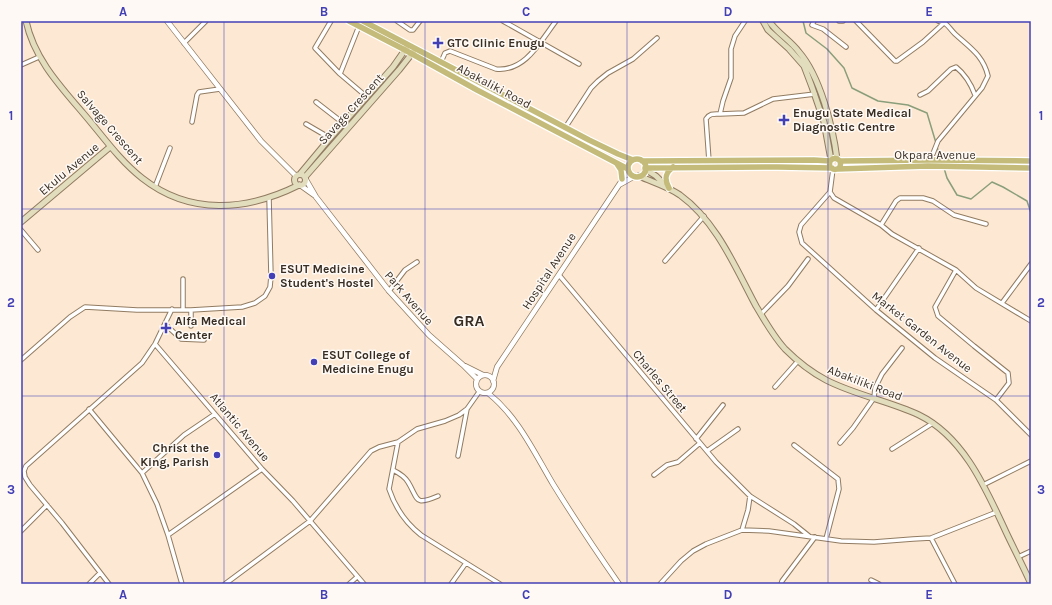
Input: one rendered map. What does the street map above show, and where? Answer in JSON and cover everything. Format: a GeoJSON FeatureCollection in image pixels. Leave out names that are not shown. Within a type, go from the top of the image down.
{"type":"FeatureCollection","features":[{"type":"Feature","properties":{"kind":"main road","name":"Salvage Crescent"},"geometry":{"type":"LineString","coordinates":[[26,21],[33,44],[39,57],[65,91],[110,147],[137,174],[155,187],[179,198],[199,204],[211,205],[239,205],[268,198],[283,191]]}},
{"type":"Feature","properties":{"kind":"main road","name":"Abakaliki Road"},"geometry":{"type":"LineString","coordinates":[[349,21],[539,123],[629,169]]}},
{"type":"Feature","properties":{"kind":"main road","name":"Abakaliki Road"},"geometry":{"type":"LineString","coordinates":[[364,21],[565,128],[633,160]]}},
{"type":"Feature","properties":{"kind":"main road"},"geometry":{"type":"LineString","coordinates":[[763,21],[768,30],[801,62],[806,71],[824,122],[835,160],[840,166],[834,169],[830,166],[835,160],[834,142],[826,111],[812,72],[800,52],[769,21]]}},
{"type":"Feature","properties":{"kind":"main road","name":"Savage Crescent"},"geometry":{"type":"LineString","coordinates":[[318,158],[330,138],[393,67],[409,45]]}},
{"type":"Feature","properties":{"kind":"main road","name":"Savage Crescent"},"geometry":{"type":"LineString","coordinates":[[300,177],[400,70],[416,48]]}},
{"type":"Feature","properties":{"kind":"main road"},"geometry":{"type":"LineString","coordinates":[[539,123],[544,117]]}},
{"type":"Feature","properties":{"kind":"main road","name":"Ekulu Avenue"},"geometry":{"type":"LineString","coordinates":[[21,222],[110,147]]}},
{"type":"Feature","properties":{"kind":"main road"},"geometry":{"type":"LineString","coordinates":[[639,159],[642,161],[645,169],[656,176],[668,188],[631,174],[629,164],[633,160],[639,159]]}},
{"type":"Feature","properties":{"kind":"main road","name":"Okpara Avenue"},"geometry":{"type":"LineString","coordinates":[[645,169],[835,160],[1031,161]]}},
{"type":"Feature","properties":{"kind":"main road","name":"Okpara Avenue"},"geometry":{"type":"LineString","coordinates":[[642,161],[709,161],[727,164],[834,169],[928,166],[1031,168]]}},
{"type":"Feature","properties":{"kind":"main road"},"geometry":{"type":"LineString","coordinates":[[617,164],[621,170],[622,179]]}},
{"type":"Feature","properties":{"kind":"main road"},"geometry":{"type":"LineString","coordinates":[[668,188],[666,176],[667,172],[673,167]]}},
{"type":"Feature","properties":{"kind":"main road"},"geometry":{"type":"LineString","coordinates":[[637,176],[643,173],[645,169]]}},
{"type":"Feature","properties":{"kind":"main road"},"geometry":{"type":"LineString","coordinates":[[300,177],[296,184],[300,185]]}},
{"type":"Feature","properties":{"kind":"main road"},"geometry":{"type":"LineString","coordinates":[[283,191],[304,183],[300,177]]}},
{"type":"Feature","properties":{"kind":"main road"},"geometry":{"type":"LineString","coordinates":[[283,191],[300,177]]}},
{"type":"Feature","properties":{"kind":"main road","name":"Abakiliki Road"},"geometry":{"type":"LineString","coordinates":[[668,188],[686,200],[704,216],[718,236],[760,314],[778,340],[798,361],[825,380],[907,410],[933,423],[959,448],[983,485],[1018,557],[1030,577],[1031,584]]}},
{"type":"Feature","properties":{"kind":"street","name":"Park Avenue"},"geometry":{"type":"LineString","coordinates":[[167,21],[263,144],[300,177],[389,291],[429,335],[463,365]]}},
{"type":"Feature","properties":{"kind":"street"},"geometry":{"type":"LineString","coordinates":[[184,43],[206,21]]}},
{"type":"Feature","properties":{"kind":"street"},"geometry":{"type":"LineString","coordinates":[[331,21],[315,48],[340,74],[367,97]]}},
{"type":"Feature","properties":{"kind":"street"},"geometry":{"type":"LineString","coordinates":[[397,21],[410,30],[413,30],[420,21]]}},
{"type":"Feature","properties":{"kind":"street"},"geometry":{"type":"LineString","coordinates":[[504,21],[510,22],[540,42],[579,64]]}},
{"type":"Feature","properties":{"kind":"street"},"geometry":{"type":"LineString","coordinates":[[441,62],[445,53],[450,50],[496,69],[508,69],[523,62],[556,21]]}},
{"type":"Feature","properties":{"kind":"street"},"geometry":{"type":"LineString","coordinates":[[720,114],[731,78],[731,49],[735,36],[745,21]]}},
{"type":"Feature","properties":{"kind":"street"},"geometry":{"type":"LineString","coordinates":[[814,21],[812,25],[823,29],[846,47]]}},
{"type":"Feature","properties":{"kind":"street"},"geometry":{"type":"LineString","coordinates":[[856,21],[895,61],[923,42],[945,22]]}},
{"type":"Feature","properties":{"kind":"street"},"geometry":{"type":"LineString","coordinates":[[928,166],[938,141],[985,84],[988,78],[988,74],[976,52],[955,34],[945,22],[938,21]]}},
{"type":"Feature","properties":{"kind":"street"},"geometry":{"type":"LineString","coordinates":[[340,74],[360,26]]}},
{"type":"Feature","properties":{"kind":"street"},"geometry":{"type":"LineString","coordinates":[[565,128],[591,88],[598,81],[608,73],[633,59],[657,38]]}},
{"type":"Feature","properties":{"kind":"street"},"geometry":{"type":"LineString","coordinates":[[21,65],[39,57]]}},
{"type":"Feature","properties":{"kind":"street"},"geometry":{"type":"LineString","coordinates":[[920,95],[928,91],[951,69],[956,67],[963,73],[971,84],[976,95]]}},
{"type":"Feature","properties":{"kind":"street"},"geometry":{"type":"LineString","coordinates":[[192,122],[197,95],[199,92],[220,89]]}},
{"type":"Feature","properties":{"kind":"street"},"geometry":{"type":"LineString","coordinates":[[709,161],[706,119],[708,115],[744,114],[773,99],[814,94]]}},
{"type":"Feature","properties":{"kind":"street"},"geometry":{"type":"LineString","coordinates":[[316,102],[343,123]]}},
{"type":"Feature","properties":{"kind":"street"},"geometry":{"type":"LineString","coordinates":[[306,124],[330,138]]}},
{"type":"Feature","properties":{"kind":"street"},"geometry":{"type":"LineString","coordinates":[[155,187],[170,148]]}},
{"type":"Feature","properties":{"kind":"street","name":"Hospital Avenue"},"geometry":{"type":"LineString","coordinates":[[497,367],[629,169]]}},
{"type":"Feature","properties":{"kind":"street"},"geometry":{"type":"LineString","coordinates":[[834,169],[830,192],[834,198],[881,225],[892,234],[956,270],[976,288],[1031,321]]}},
{"type":"Feature","properties":{"kind":"street"},"geometry":{"type":"LineString","coordinates":[[618,186],[637,176]]}},
{"type":"Feature","properties":{"kind":"street"},"geometry":{"type":"LineString","coordinates":[[300,185],[316,196]]}},
{"type":"Feature","properties":{"kind":"street","name":"Market Garden Avenue"},"geometry":{"type":"LineString","coordinates":[[830,192],[801,225],[799,232],[802,243],[876,310],[936,358],[996,400],[1031,435]]}},
{"type":"Feature","properties":{"kind":"street"},"geometry":{"type":"LineString","coordinates":[[21,360],[70,317],[85,307],[137,310],[191,310],[242,307],[255,303],[265,296],[270,287],[271,276],[268,198]]}},
{"type":"Feature","properties":{"kind":"street"},"geometry":{"type":"LineString","coordinates":[[881,225],[896,201],[900,198],[923,198],[933,202],[954,215],[986,224]]}},
{"type":"Feature","properties":{"kind":"street"},"geometry":{"type":"LineString","coordinates":[[665,261],[704,216]]}},
{"type":"Feature","properties":{"kind":"street"},"geometry":{"type":"LineString","coordinates":[[21,230],[38,250]]}},
{"type":"Feature","properties":{"kind":"street"},"geometry":{"type":"LineString","coordinates":[[876,310],[919,248]]}},
{"type":"Feature","properties":{"kind":"street"},"geometry":{"type":"LineString","coordinates":[[760,314],[788,286],[808,259]]}},
{"type":"Feature","properties":{"kind":"street"},"geometry":{"type":"LineString","coordinates":[[389,291],[405,270],[417,262]]}},
{"type":"Feature","properties":{"kind":"street"},"geometry":{"type":"LineString","coordinates":[[1002,303],[1031,264]]}},
{"type":"Feature","properties":{"kind":"street"},"geometry":{"type":"LineString","coordinates":[[956,270],[935,306],[935,310],[938,316],[1008,373],[1009,383],[996,400]]}},
{"type":"Feature","properties":{"kind":"street","name":"Charles Street"},"geometry":{"type":"LineString","coordinates":[[559,275],[716,462],[750,496],[794,524],[808,536]]}},
{"type":"Feature","properties":{"kind":"street"},"geometry":{"type":"LineString","coordinates":[[183,279],[183,310]]}},
{"type":"Feature","properties":{"kind":"street"},"geometry":{"type":"LineString","coordinates":[[24,473],[26,466],[142,363],[155,344],[172,309]]}},
{"type":"Feature","properties":{"kind":"street"},"geometry":{"type":"LineString","coordinates":[[191,310],[191,326]]}},
{"type":"Feature","properties":{"kind":"street"},"geometry":{"type":"LineString","coordinates":[[165,324],[181,339],[204,340]]}},
{"type":"Feature","properties":{"kind":"street","name":"Atlantic Avenue"},"geometry":{"type":"LineString","coordinates":[[155,344],[262,469],[310,521],[364,584]]}},
{"type":"Feature","properties":{"kind":"street"},"geometry":{"type":"LineString","coordinates":[[840,443],[853,428],[874,398],[875,388],[882,374],[902,348]]}},
{"type":"Feature","properties":{"kind":"street"},"geometry":{"type":"LineString","coordinates":[[776,387],[798,361]]}},
{"type":"Feature","properties":{"kind":"street"},"geometry":{"type":"LineString","coordinates":[[463,365],[490,376],[494,381]]}},
{"type":"Feature","properties":{"kind":"street"},"geometry":{"type":"LineString","coordinates":[[463,365],[477,379]]}},
{"type":"Feature","properties":{"kind":"street"},"geometry":{"type":"LineString","coordinates":[[497,367],[492,390],[483,394],[479,392],[475,385],[477,379],[497,367]]}},
{"type":"Feature","properties":{"kind":"street"},"geometry":{"type":"LineString","coordinates":[[492,390],[498,402]]}},
{"type":"Feature","properties":{"kind":"street"},"geometry":{"type":"LineString","coordinates":[[225,584],[310,521],[371,451],[398,442],[417,429],[452,418],[467,409],[479,392]]}},
{"type":"Feature","properties":{"kind":"street"},"geometry":{"type":"LineString","coordinates":[[488,393],[498,402],[525,434],[564,502],[619,584]]}},
{"type":"Feature","properties":{"kind":"street"},"geometry":{"type":"LineString","coordinates":[[696,439],[723,405]]}},
{"type":"Feature","properties":{"kind":"street"},"geometry":{"type":"LineString","coordinates":[[90,409],[142,473],[153,494],[168,535],[182,584]]}},
{"type":"Feature","properties":{"kind":"street"},"geometry":{"type":"LineString","coordinates":[[458,456],[467,409]]}},
{"type":"Feature","properties":{"kind":"street"},"geometry":{"type":"LineString","coordinates":[[142,473],[184,435],[215,414]]}},
{"type":"Feature","properties":{"kind":"street"},"geometry":{"type":"LineString","coordinates":[[892,450],[933,423]]}},
{"type":"Feature","properties":{"kind":"street"},"geometry":{"type":"LineString","coordinates":[[707,451],[738,429]]}},
{"type":"Feature","properties":{"kind":"street"},"geometry":{"type":"LineString","coordinates":[[398,442],[388,490],[409,524],[421,535],[500,584]]}},
{"type":"Feature","properties":{"kind":"street"},"geometry":{"type":"LineString","coordinates":[[654,475],[667,465],[678,462],[700,443]]}},
{"type":"Feature","properties":{"kind":"street"},"geometry":{"type":"LineString","coordinates":[[794,445],[839,481],[839,489],[826,539]]}},
{"type":"Feature","properties":{"kind":"street"},"geometry":{"type":"LineString","coordinates":[[983,485],[1031,461]]}},
{"type":"Feature","properties":{"kind":"street"},"geometry":{"type":"LineString","coordinates":[[21,469],[30,485],[62,523],[108,584]]}},
{"type":"Feature","properties":{"kind":"street"},"geometry":{"type":"LineString","coordinates":[[168,535],[262,469]]}},
{"type":"Feature","properties":{"kind":"street"},"geometry":{"type":"LineString","coordinates":[[393,470],[408,481],[413,493],[419,501],[423,502],[438,496]]}},
{"type":"Feature","properties":{"kind":"street"},"geometry":{"type":"LineString","coordinates":[[742,530],[748,510],[750,496]]}},
{"type":"Feature","properties":{"kind":"street"},"geometry":{"type":"LineString","coordinates":[[21,531],[47,505]]}},
{"type":"Feature","properties":{"kind":"street"},"geometry":{"type":"LineString","coordinates":[[660,584],[681,561],[693,551],[706,544],[742,530],[769,531],[840,541],[874,542],[931,538],[997,512]]}},
{"type":"Feature","properties":{"kind":"street"},"geometry":{"type":"LineString","coordinates":[[781,584],[815,537]]}},
{"type":"Feature","properties":{"kind":"street"},"geometry":{"type":"LineString","coordinates":[[931,538],[955,584]]}},
{"type":"Feature","properties":{"kind":"street"},"geometry":{"type":"LineString","coordinates":[[1018,557],[1031,551]]}},
{"type":"Feature","properties":{"kind":"street"},"geometry":{"type":"LineString","coordinates":[[451,584],[466,563]]}},
{"type":"Feature","properties":{"kind":"street"},"geometry":{"type":"LineString","coordinates":[[90,584],[100,573]]}},
{"type":"Feature","properties":{"kind":"street"},"geometry":{"type":"LineString","coordinates":[[349,584],[357,577]]}},
{"type":"Feature","properties":{"kind":"street"},"geometry":{"type":"LineString","coordinates":[[871,580],[879,584]]}},
{"type":"Feature","properties":{"kind":"waterway"},"geometry":{"type":"LineString","coordinates":[[803,21],[806,33],[827,49],[844,68],[852,88],[878,101],[908,105],[927,113],[936,143]]}},
{"type":"Feature","properties":{"kind":"waterway"},"geometry":{"type":"LineString","coordinates":[[937,147],[941,159]]}},
{"type":"Feature","properties":{"kind":"waterway"},"geometry":{"type":"LineString","coordinates":[[944,168],[947,178],[957,195],[971,199],[992,182],[1027,201],[1031,213]]}},
{"type":"Feature","properties":{"kind":"place","name":"GTC Clinic Enugu"},"geometry":{"type":"Point","coordinates":[438,43]}},
{"type":"Feature","properties":{"kind":"place","name":"Enugu State Medical Diagnostic Centre"},"geometry":{"type":"Point","coordinates":[784,120]}},
{"type":"Feature","properties":{"kind":"place","name":"ESUT Medicine Student's Hostel"},"geometry":{"type":"Point","coordinates":[272,276]}},
{"type":"Feature","properties":{"kind":"place","name":"Alfa Medical Center"},"geometry":{"type":"Point","coordinates":[166,328]}},
{"type":"Feature","properties":{"kind":"place","name":"ESUT College of Medicine Enugu"},"geometry":{"type":"Point","coordinates":[314,362]}},
{"type":"Feature","properties":{"kind":"place","name":"Christ the King, Parish"},"geometry":{"type":"Point","coordinates":[217,455]}},
{"type":"Feature","properties":{"kind":"district","name":"GRA"},"geometry":{"type":"Point","coordinates":[469,320]}}]}
